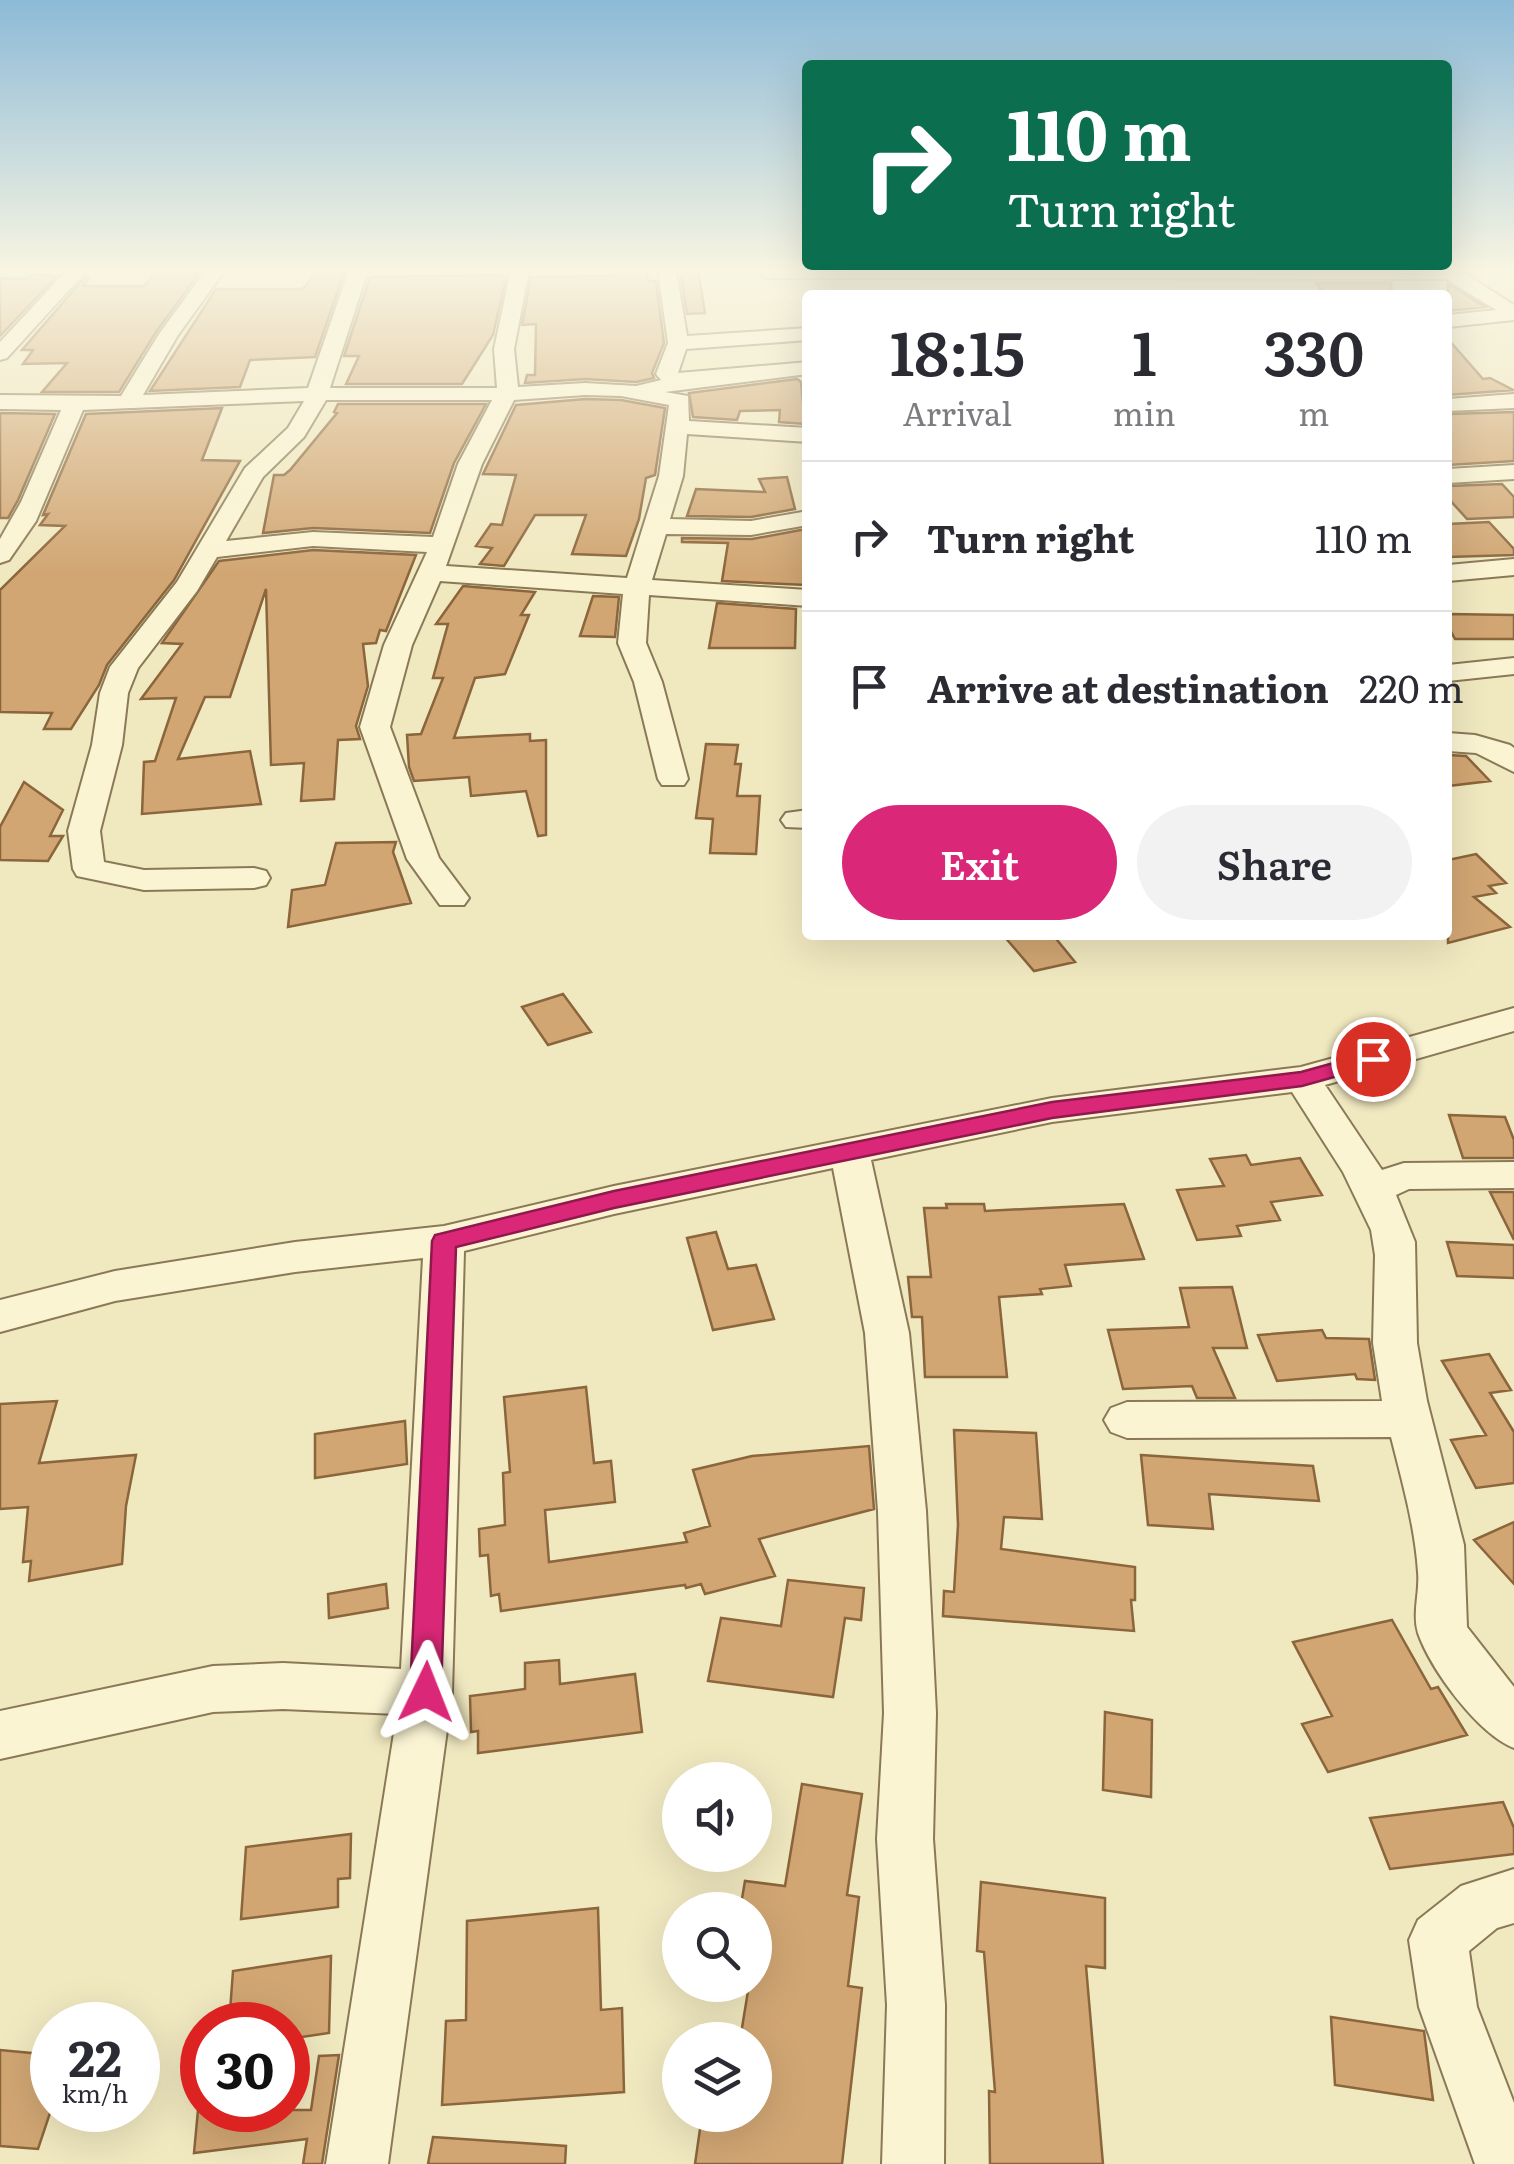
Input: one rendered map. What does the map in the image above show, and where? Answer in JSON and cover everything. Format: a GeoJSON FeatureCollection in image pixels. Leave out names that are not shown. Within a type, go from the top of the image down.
{"type":"FeatureCollection","features":[{"type":"Feature","properties":{"kind":"street"},"geometry":{"type":"LineString","coordinates":[[128,400],[148,371]]}},
{"type":"Feature","properties":{"kind":"street"},"geometry":{"type":"LineString","coordinates":[[254,878],[144,880],[88,868],[84,832],[114,694],[124,667],[212,550],[240,492],[296,432],[318,394],[326,371]]}},
{"type":"Feature","properties":{"kind":"street"},"geometry":{"type":"LineString","coordinates":[[452,898],[424,859],[375,727],[398,645],[443,545],[477,449],[491,418],[508,394],[506,371]]}},
{"type":"Feature","properties":{"kind":"street"},"geometry":{"type":"LineString","coordinates":[[668,371],[676,382]]}},
{"type":"Feature","properties":{"kind":"street"},"geometry":{"type":"LineString","coordinates":[[637,393],[676,382],[780,371]]}},
{"type":"Feature","properties":{"kind":"street"},"geometry":{"type":"LineString","coordinates":[[0,402],[75,404],[586,389],[680,401],[658,526],[636,590],[632,643],[648,682],[672,780]]}},
{"type":"Feature","properties":{"kind":"street"},"geometry":{"type":"LineString","coordinates":[[1452,405],[1514,401]]}},
{"type":"Feature","properties":{"kind":"street"},"geometry":{"type":"LineString","coordinates":[[0,555],[12,542],[27,513],[45,464],[75,404]]}},
{"type":"Feature","properties":{"kind":"street"},"geometry":{"type":"LineString","coordinates":[[678,427],[802,435]]}},
{"type":"Feature","properties":{"kind":"street"},"geometry":{"type":"LineString","coordinates":[[1452,476],[1514,472]]}},
{"type":"Feature","properties":{"kind":"street"},"geometry":{"type":"LineString","coordinates":[[658,526],[751,528],[802,519]]}},
{"type":"Feature","properties":{"kind":"street"},"geometry":{"type":"LineString","coordinates":[[212,550],[314,539],[443,545]]}},
{"type":"Feature","properties":{"kind":"street"},"geometry":{"type":"LineString","coordinates":[[1452,573],[1514,567]]}},
{"type":"Feature","properties":{"kind":"street"},"geometry":{"type":"LineString","coordinates":[[430,573],[636,590],[802,598]]}},
{"type":"Feature","properties":{"kind":"street"},"geometry":{"type":"LineString","coordinates":[[1452,672],[1514,666]]}},
{"type":"Feature","properties":{"kind":"street"},"geometry":{"type":"LineString","coordinates":[[1452,742],[1475,742],[1502,751],[1514,763]]}},
{"type":"Feature","properties":{"kind":"street"},"geometry":{"type":"LineString","coordinates":[[0,1316],[115,1286],[295,1257],[444,1241],[614,1200],[1052,1110],[1302,1079],[1514,1018]]}},
{"type":"Feature","properties":{"kind":"street"},"geometry":{"type":"LineString","coordinates":[[1302,1079],[1391,1229],[1396,1250],[1395,1344],[1406,1419],[1424,1471],[1444,1575],[1442,1629],[1455,1657],[1514,1724]]}},
{"type":"Feature","properties":{"kind":"street"},"geometry":{"type":"LineString","coordinates":[[850,1154],[887,1333],[902,1511],[910,1712],[905,1839],[916,2004],[913,2164]]}},
{"type":"Feature","properties":{"kind":"street"},"geometry":{"type":"LineString","coordinates":[[1370,1190],[1404,1176],[1514,1175]]}},
{"type":"Feature","properties":{"kind":"street"},"geometry":{"type":"LineString","coordinates":[[357,2164],[426,1692],[444,1241]]}},
{"type":"Feature","properties":{"kind":"street"},"geometry":{"type":"LineString","coordinates":[[1127,1420],[1406,1419]]}},
{"type":"Feature","properties":{"kind":"street"},"geometry":{"type":"LineString","coordinates":[[0,1735],[213,1689],[283,1686],[426,1692]]}},
{"type":"Feature","properties":{"kind":"street"},"geometry":{"type":"LineString","coordinates":[[1506,2164],[1448,2007],[1438,1940],[1481,1905],[1514,1896]]}},
{"type":"Feature","properties":{"kind":"building"},"geometry":{"type":"Polygon","coordinates":[[[60,371],[132,371],[119,392],[42,392],[60,371]]]}},
{"type":"Feature","properties":{"kind":"building"},"geometry":{"type":"Polygon","coordinates":[[[163,371],[246,371],[240,387],[150,391],[163,371]]]}},
{"type":"Feature","properties":{"kind":"building"},"geometry":{"type":"Polygon","coordinates":[[[352,371],[470,371],[462,384],[346,384],[352,371]]]}},
{"type":"Feature","properties":{"kind":"building"},"geometry":{"type":"Polygon","coordinates":[[[535,371],[653,371],[654,378],[636,382],[585,379],[525,383],[527,375],[535,375],[535,371]]]}},
{"type":"Feature","properties":{"kind":"building"},"geometry":{"type":"Polygon","coordinates":[[[1452,371],[1476,371],[1483,379],[1490,378],[1513,390],[1452,395],[1452,371]]]}},
{"type":"Feature","properties":{"kind":"building"},"geometry":{"type":"Polygon","coordinates":[[[797,379],[801,382],[802,424],[779,422],[780,410],[740,411],[737,420],[693,417],[689,393],[797,379]]]}},
{"type":"Feature","properties":{"kind":"building"},"geometry":{"type":"Polygon","coordinates":[[[621,400],[665,408],[655,475],[646,478],[639,519],[626,556],[572,554],[586,515],[535,515],[504,566],[480,564],[492,548],[476,546],[491,524],[502,525],[516,475],[483,474],[516,405],[621,400]]]}},
{"type":"Feature","properties":{"kind":"building"},"geometry":{"type":"Polygon","coordinates":[[[338,404],[486,404],[454,463],[430,533],[313,528],[263,533],[274,475],[290,470],[337,413],[334,412],[338,404]]]}},
{"type":"Feature","properties":{"kind":"building"},"geometry":{"type":"Polygon","coordinates":[[[222,408],[202,460],[240,461],[174,580],[107,665],[71,729],[44,729],[52,713],[0,712],[0,590],[65,526],[40,525],[48,514],[43,515],[86,414],[222,408]]]}},
{"type":"Feature","properties":{"kind":"building"},"geometry":{"type":"Polygon","coordinates":[[[1514,412],[1514,461],[1452,465],[1452,414],[1514,412]]]}},
{"type":"Feature","properties":{"kind":"building"},"geometry":{"type":"Polygon","coordinates":[[[0,413],[55,414],[8,518],[0,518],[0,413]]]}},
{"type":"Feature","properties":{"kind":"building"},"geometry":{"type":"Polygon","coordinates":[[[787,477],[795,509],[751,517],[687,516],[696,489],[765,492],[759,479],[787,477]]]}},
{"type":"Feature","properties":{"kind":"building"},"geometry":{"type":"Polygon","coordinates":[[[1502,484],[1514,497],[1514,517],[1467,519],[1452,502],[1452,486],[1502,484]]]}},
{"type":"Feature","properties":{"kind":"building"},"geometry":{"type":"Polygon","coordinates":[[[1489,522],[1514,549],[1514,555],[1452,557],[1452,524],[1489,522]]]}},
{"type":"Feature","properties":{"kind":"building"},"geometry":{"type":"Polygon","coordinates":[[[802,530],[802,585],[722,581],[728,543],[682,542],[682,538],[752,539],[802,530]]]}},
{"type":"Feature","properties":{"kind":"building"},"geometry":{"type":"Polygon","coordinates":[[[313,550],[416,555],[386,631],[380,630],[376,643],[363,644],[368,686],[356,726],[360,739],[338,740],[334,799],[301,801],[304,763],[271,765],[266,589],[230,697],[205,697],[178,759],[250,751],[261,804],[142,814],[144,762],[155,761],[176,698],[141,699],[182,644],[162,643],[219,561],[313,550]]]}},
{"type":"Feature","properties":{"kind":"building"},"geometry":{"type":"Polygon","coordinates":[[[463,586],[535,592],[521,615],[529,615],[505,674],[475,678],[454,738],[530,734],[530,741],[546,740],[546,835],[538,836],[526,791],[471,796],[469,777],[414,781],[409,767],[407,735],[421,734],[443,678],[433,678],[448,624],[436,624],[463,586]]]}},
{"type":"Feature","properties":{"kind":"building"},"geometry":{"type":"Polygon","coordinates":[[[593,596],[619,597],[615,637],[580,636],[593,596]]]}},
{"type":"Feature","properties":{"kind":"building"},"geometry":{"type":"Polygon","coordinates":[[[717,603],[796,609],[795,648],[709,648],[717,603]]]}},
{"type":"Feature","properties":{"kind":"building"},"geometry":{"type":"Polygon","coordinates":[[[1452,614],[1514,615],[1514,639],[1455,639],[1452,614]]]}},
{"type":"Feature","properties":{"kind":"building"},"geometry":{"type":"Polygon","coordinates":[[[706,744],[738,745],[735,764],[741,764],[737,796],[760,796],[756,854],[710,853],[713,819],[696,818],[706,744]]]}},
{"type":"Feature","properties":{"kind":"building"},"geometry":{"type":"Polygon","coordinates":[[[1452,755],[1466,756],[1490,781],[1452,786],[1452,755]]]}},
{"type":"Feature","properties":{"kind":"building"},"geometry":{"type":"Polygon","coordinates":[[[24,782],[63,810],[50,836],[63,836],[48,861],[0,860],[0,827],[24,782]]]}},
{"type":"Feature","properties":{"kind":"building"},"geometry":{"type":"Polygon","coordinates":[[[396,842],[393,852],[411,903],[288,927],[292,890],[325,885],[336,843],[396,842]]]}},
{"type":"Feature","properties":{"kind":"building"},"geometry":{"type":"Polygon","coordinates":[[[1476,854],[1506,883],[1489,886],[1496,893],[1474,897],[1510,927],[1448,943],[1452,940],[1452,859],[1476,854]]]}},
{"type":"Feature","properties":{"kind":"building"},"geometry":{"type":"Polygon","coordinates":[[[1007,940],[1057,940],[1075,962],[1034,971],[1007,940]]]}},
{"type":"Feature","properties":{"kind":"building"},"geometry":{"type":"Polygon","coordinates":[[[563,994],[591,1032],[548,1045],[522,1007],[563,994]]]}},
{"type":"Feature","properties":{"kind":"building"},"geometry":{"type":"Polygon","coordinates":[[[1449,1115],[1505,1117],[1514,1140],[1514,1158],[1463,1158],[1449,1115]]]}},
{"type":"Feature","properties":{"kind":"building"},"geometry":{"type":"Polygon","coordinates":[[[1246,1155],[1251,1165],[1300,1158],[1322,1195],[1271,1202],[1280,1220],[1237,1226],[1241,1236],[1197,1240],[1177,1190],[1224,1186],[1210,1159],[1246,1155]]]}},
{"type":"Feature","properties":{"kind":"building"},"geometry":{"type":"Polygon","coordinates":[[[1490,1192],[1514,1192],[1514,1240],[1490,1192]]]}},
{"type":"Feature","properties":{"kind":"building"},"geometry":{"type":"Polygon","coordinates":[[[946,1204],[984,1204],[985,1211],[1124,1204],[1144,1259],[1065,1265],[1071,1286],[1040,1289],[1042,1294],[999,1297],[1007,1377],[925,1377],[922,1317],[912,1317],[908,1277],[931,1277],[924,1208],[947,1208],[946,1204]]]}},
{"type":"Feature","properties":{"kind":"building"},"geometry":{"type":"Polygon","coordinates":[[[716,1232],[728,1269],[756,1265],[774,1319],[713,1330],[687,1238],[716,1232]]]}},
{"type":"Feature","properties":{"kind":"building"},"geometry":{"type":"Polygon","coordinates":[[[1447,1242],[1514,1245],[1514,1278],[1457,1276],[1447,1242]]]}},
{"type":"Feature","properties":{"kind":"building"},"geometry":{"type":"Polygon","coordinates":[[[1232,1287],[1247,1348],[1213,1348],[1235,1398],[1197,1398],[1192,1386],[1123,1389],[1108,1330],[1189,1327],[1180,1288],[1232,1287]]]}},
{"type":"Feature","properties":{"kind":"building"},"geometry":{"type":"Polygon","coordinates":[[[1322,1330],[1326,1338],[1369,1339],[1375,1380],[1357,1379],[1355,1374],[1277,1381],[1258,1335],[1322,1330]]]}},
{"type":"Feature","properties":{"kind":"building"},"geometry":{"type":"Polygon","coordinates":[[[1489,1354],[1511,1390],[1490,1393],[1514,1432],[1514,1483],[1476,1488],[1451,1440],[1486,1435],[1442,1361],[1489,1354]]]}},
{"type":"Feature","properties":{"kind":"building"},"geometry":{"type":"Polygon","coordinates":[[[586,1387],[594,1463],[611,1461],[615,1502],[545,1510],[549,1562],[687,1542],[684,1533],[710,1526],[693,1470],[752,1456],[869,1446],[874,1509],[759,1539],[775,1576],[705,1594],[701,1584],[686,1588],[685,1585],[501,1611],[499,1594],[491,1596],[488,1555],[480,1556],[479,1529],[505,1525],[503,1473],[510,1472],[504,1397],[586,1387]]]}},
{"type":"Feature","properties":{"kind":"building"},"geometry":{"type":"Polygon","coordinates":[[[57,1401],[39,1463],[136,1455],[126,1506],[122,1564],[29,1581],[31,1561],[23,1562],[28,1507],[0,1509],[0,1404],[57,1401]]]}},
{"type":"Feature","properties":{"kind":"building"},"geometry":{"type":"Polygon","coordinates":[[[405,1421],[407,1464],[315,1478],[315,1434],[405,1421]]]}},
{"type":"Feature","properties":{"kind":"building"},"geometry":{"type":"Polygon","coordinates":[[[954,1430],[1036,1433],[1042,1519],[1004,1517],[1001,1549],[1135,1567],[1135,1600],[1131,1600],[1134,1631],[943,1616],[944,1591],[954,1592],[958,1525],[954,1430]]]}},
{"type":"Feature","properties":{"kind":"building"},"geometry":{"type":"Polygon","coordinates":[[[1141,1455],[1313,1466],[1319,1501],[1209,1494],[1213,1529],[1148,1525],[1141,1455]]]}},
{"type":"Feature","properties":{"kind":"building"},"geometry":{"type":"Polygon","coordinates":[[[1514,1522],[1514,1584],[1474,1540],[1514,1522]]]}},
{"type":"Feature","properties":{"kind":"building"},"geometry":{"type":"Polygon","coordinates":[[[788,1580],[864,1588],[861,1620],[845,1618],[833,1697],[708,1681],[721,1618],[781,1626],[788,1580]]]}},
{"type":"Feature","properties":{"kind":"building"},"geometry":{"type":"Polygon","coordinates":[[[386,1584],[388,1608],[329,1618],[328,1594],[386,1584]]]}},
{"type":"Feature","properties":{"kind":"building"},"geometry":{"type":"Polygon","coordinates":[[[1392,1620],[1431,1689],[1438,1687],[1467,1735],[1328,1772],[1302,1724],[1332,1716],[1293,1642],[1392,1620]]]}},
{"type":"Feature","properties":{"kind":"building"},"geometry":{"type":"Polygon","coordinates":[[[559,1660],[560,1684],[635,1674],[642,1732],[478,1753],[478,1731],[471,1732],[470,1696],[525,1689],[525,1663],[559,1660]]]}},
{"type":"Feature","properties":{"kind":"building"},"geometry":{"type":"Polygon","coordinates":[[[1105,1712],[1152,1720],[1151,1797],[1103,1790],[1105,1712]]]}},
{"type":"Feature","properties":{"kind":"building"},"geometry":{"type":"Polygon","coordinates":[[[802,1784],[862,1794],[847,1895],[859,1897],[848,1986],[862,1988],[842,2164],[695,2164],[700,2132],[772,2132],[772,2022],[743,2022],[746,2002],[772,2002],[772,1892],[743,1892],[745,1881],[785,1886],[802,1784]]]}},
{"type":"Feature","properties":{"kind":"building"},"geometry":{"type":"Polygon","coordinates":[[[1503,1802],[1514,1828],[1514,1854],[1390,1869],[1370,1818],[1503,1802]]]}},
{"type":"Feature","properties":{"kind":"building"},"geometry":{"type":"Polygon","coordinates":[[[351,1834],[350,1878],[338,1879],[338,1907],[241,1919],[246,1847],[351,1834]]]}},
{"type":"Feature","properties":{"kind":"building"},"geometry":{"type":"Polygon","coordinates":[[[981,1882],[1105,1898],[1105,1968],[1086,1966],[1103,2164],[990,2164],[989,2091],[995,2092],[984,1952],[977,1951],[981,1882]]]}},
{"type":"Feature","properties":{"kind":"building"},"geometry":{"type":"Polygon","coordinates":[[[598,1908],[601,2010],[622,2008],[624,2092],[442,2105],[446,2021],[466,2020],[467,1921],[598,1908]]]}},
{"type":"Feature","properties":{"kind":"building"},"geometry":{"type":"Polygon","coordinates":[[[331,1956],[329,2033],[310,2036],[310,2002],[231,2002],[233,1971],[331,1956]]]}},
{"type":"Feature","properties":{"kind":"building"},"geometry":{"type":"Polygon","coordinates":[[[1331,2017],[1424,2031],[1433,2100],[1335,2085],[1331,2017]]]}},
{"type":"Feature","properties":{"kind":"building"},"geometry":{"type":"Polygon","coordinates":[[[0,2050],[30,2053],[30,2132],[44,2132],[38,2149],[0,2146],[0,2050]]]}},
{"type":"Feature","properties":{"kind":"building"},"geometry":{"type":"Polygon","coordinates":[[[339,2055],[322,2164],[303,2164],[307,2139],[194,2153],[196,2132],[310,2132],[319,2056],[339,2055]]]}},
{"type":"Feature","properties":{"kind":"building"},"geometry":{"type":"Polygon","coordinates":[[[433,2137],[566,2146],[565,2164],[428,2164],[433,2137]]]}},
{"type":"Feature","properties":{"kind":"route"},"geometry":{"type":"LineString","coordinates":[[426,1692],[444,1241],[614,1200],[1052,1110],[1302,1079],[1373,1059]]}}]}
